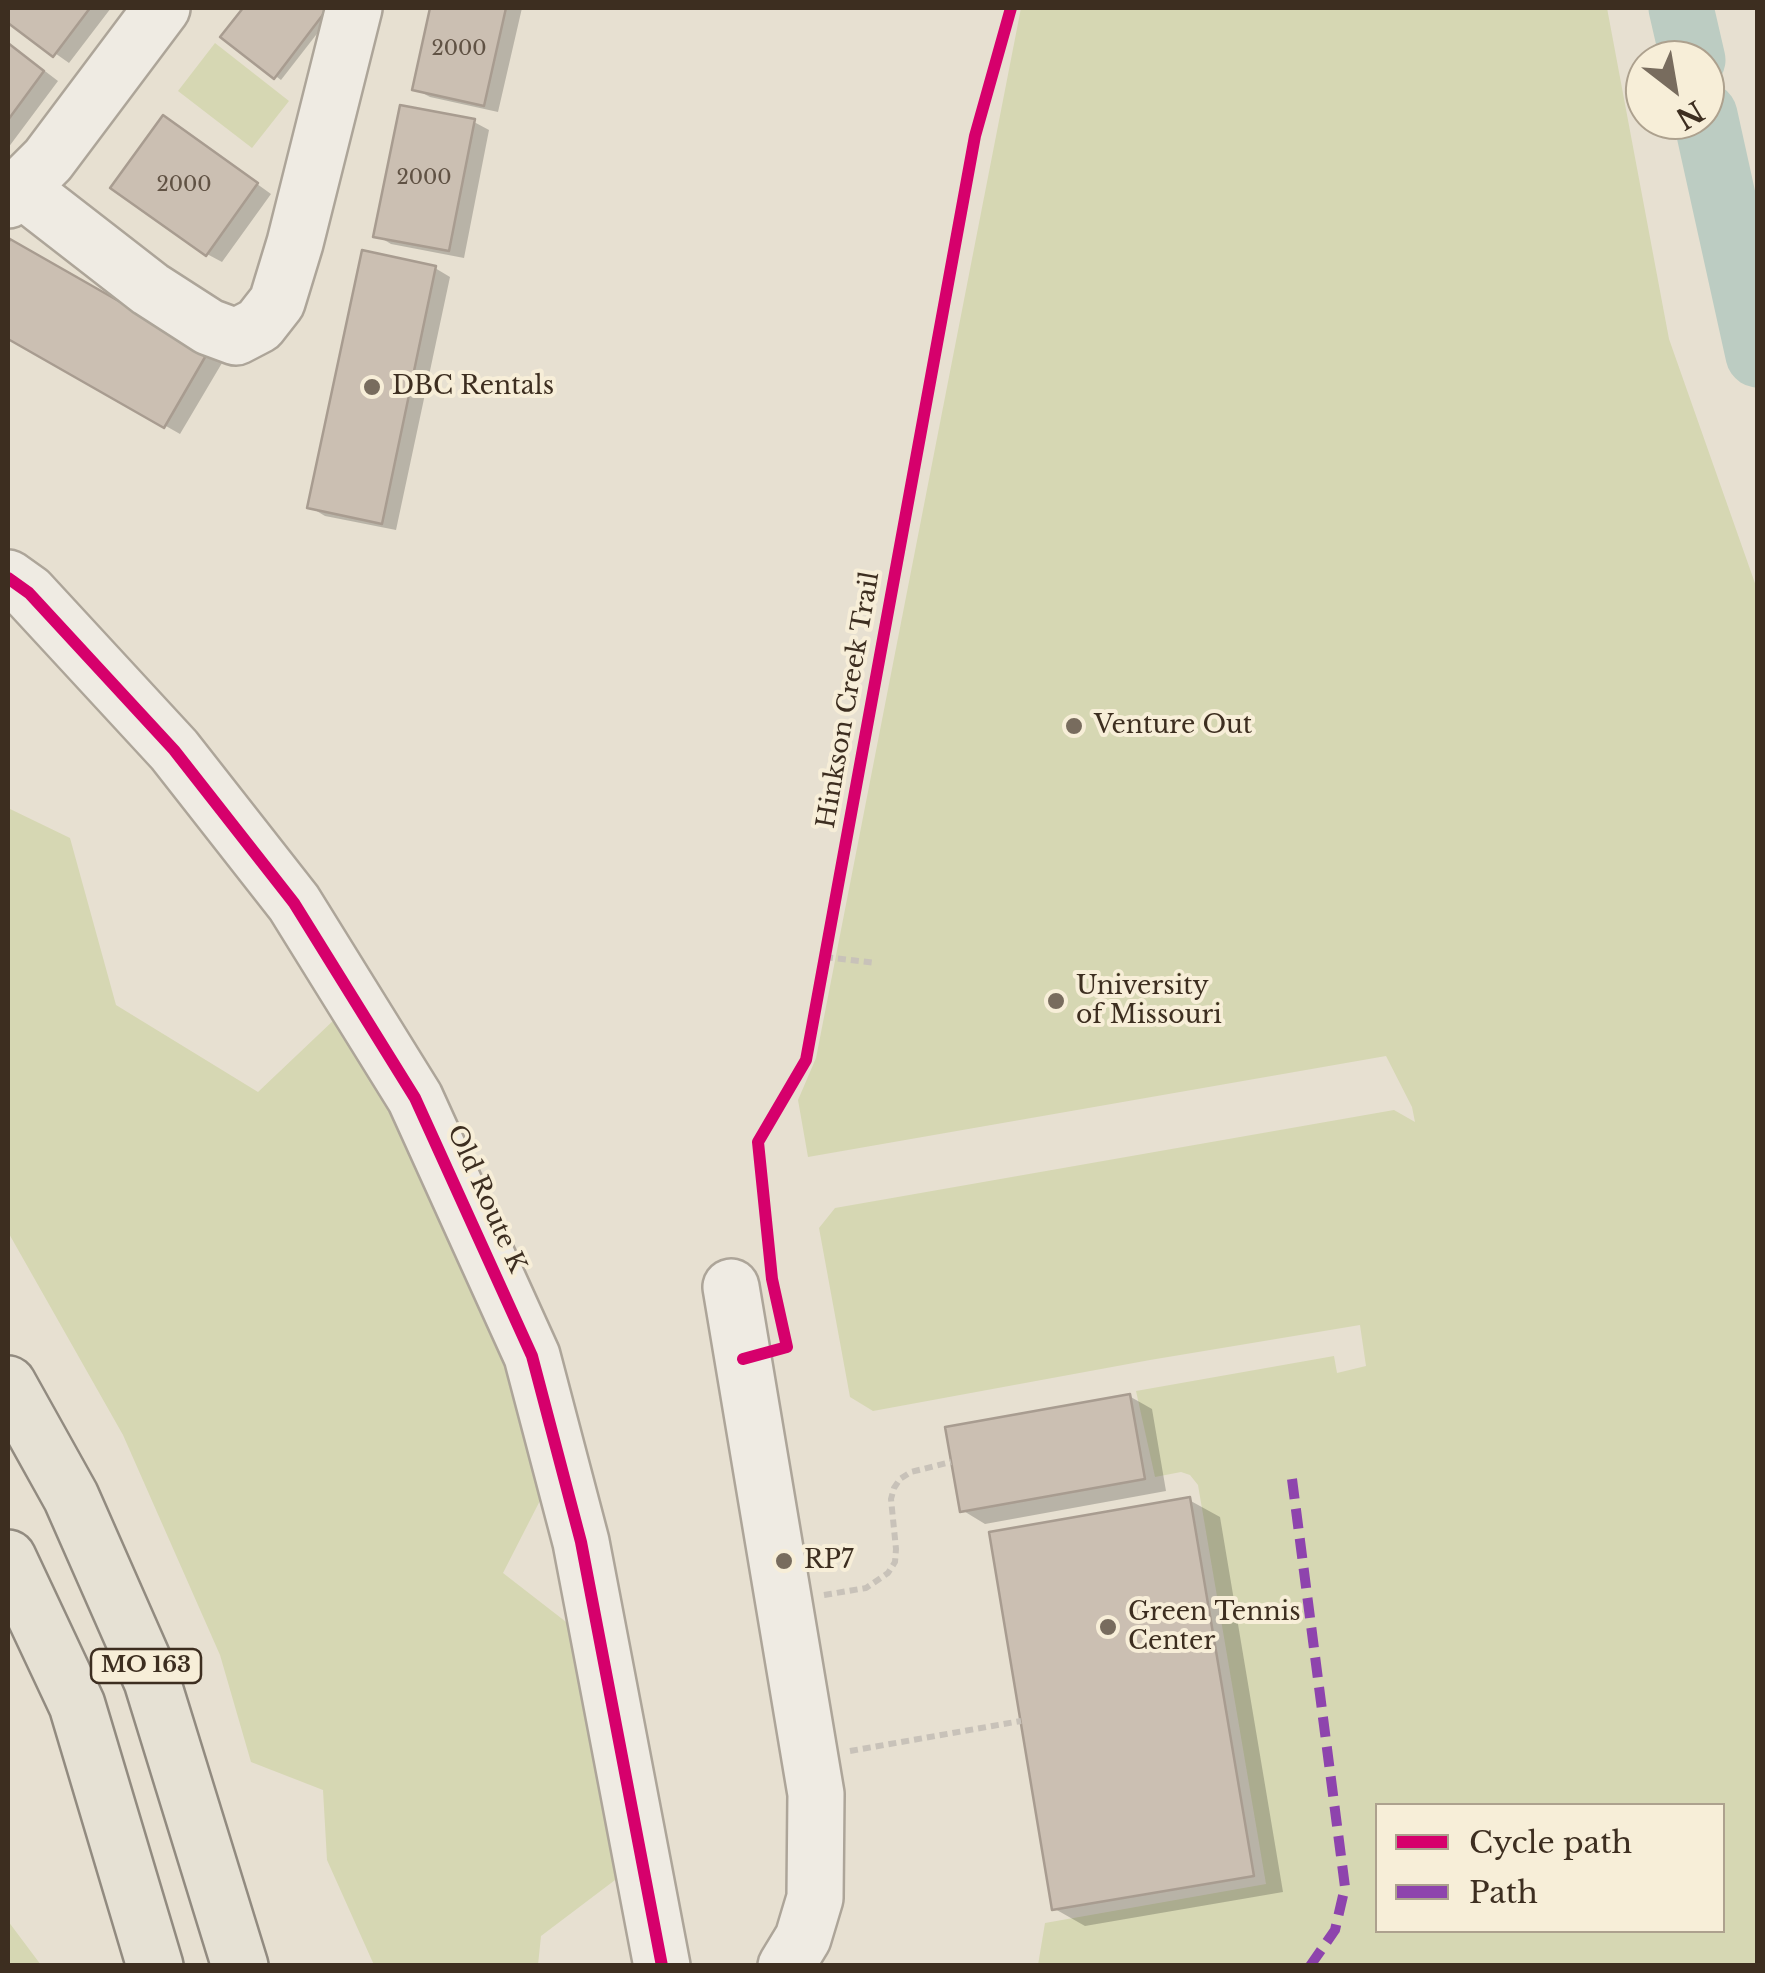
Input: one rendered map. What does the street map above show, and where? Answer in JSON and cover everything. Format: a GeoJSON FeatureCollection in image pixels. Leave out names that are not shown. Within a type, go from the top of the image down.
{"type":"FeatureCollection","features":[{"type":"Feature","properties":{"kind":"main road","name":"MO 163"},"geometry":{"type":"LineString","coordinates":[[8,1384],[71,1497],[152,1680],[240,1966]]}},
{"type":"Feature","properties":{"kind":"main road","name":"MO 163"},"geometry":{"type":"LineString","coordinates":[[8,1558],[78,1705],[155,1966]]}},
{"type":"Feature","properties":{"kind":"street"},"geometry":{"type":"LineString","coordinates":[[162,8],[48,160],[14,194],[150,289],[209,327],[236,337],[259,325],[277,302],[296,243],[354,8]]}},
{"type":"Feature","properties":{"kind":"street","name":"Old Route K"},"geometry":{"type":"LineString","coordinates":[[8,578],[29,593],[174,750],[294,903],[415,1098],[532,1356],[581,1542],[662,1966]]}},
{"type":"Feature","properties":{"kind":"street"},"geometry":{"type":"LineString","coordinates":[[731,1287],[816,1794],[815,1898],[803,1938],[786,1966]]}},
{"type":"Feature","properties":{"kind":"path"},"geometry":{"type":"LineString","coordinates":[[822,974],[828,937]]}},
{"type":"Feature","properties":{"kind":"path"},"geometry":{"type":"LineString","coordinates":[[825,956],[876,963]]}},
{"type":"Feature","properties":{"kind":"path"},"geometry":{"type":"LineString","coordinates":[[784,1602],[866,1588],[888,1573],[895,1562],[896,1549],[891,1499],[894,1488],[911,1472],[951,1462]]}},
{"type":"Feature","properties":{"kind":"path"},"geometry":{"type":"LineString","coordinates":[[810,1758],[1020,1722]]}},
{"type":"Feature","properties":{"kind":"green space"},"geometry":{"type":"Polygon","coordinates":[[[1021,8],[1607,8],[1625,104],[1625,140],[1632,140],[1669,339],[1757,589],[1757,1965],[1038,1965],[1045,1923],[1266,1884],[1198,1485],[1190,1475],[1181,1472],[1155,1477],[1136,1391],[1334,1356],[1337,1373],[1366,1366],[1360,1325],[873,1411],[850,1397],[819,1228],[835,1208],[1394,1110],[1415,1122],[1412,1107],[1386,1056],[808,1157],[798,1100],[816,1058],[1021,8]]]}},
{"type":"Feature","properties":{"kind":"green space"},"geometry":{"type":"Polygon","coordinates":[[[215,43],[289,101],[252,148],[178,91],[215,43]]]}},
{"type":"Feature","properties":{"kind":"green space"},"geometry":{"type":"Polygon","coordinates":[[[8,808],[70,838],[116,1005],[258,1092],[336,1018],[403,1108],[517,1362],[549,1483],[503,1573],[579,1632],[623,1874],[541,1936],[538,1965],[374,1965],[327,1860],[323,1790],[251,1762],[220,1655],[123,1435],[8,1232],[8,808]]]}},
{"type":"Feature","properties":{"kind":"green space"},"geometry":{"type":"Polygon","coordinates":[[[8,1921],[41,1965],[8,1965],[8,1921]]]}},
{"type":"Feature","properties":{"kind":"building"},"geometry":{"type":"Polygon","coordinates":[[[8,8],[90,8],[53,57],[8,23],[8,8]]]}},
{"type":"Feature","properties":{"kind":"building"},"geometry":{"type":"Polygon","coordinates":[[[243,8],[328,8],[274,79],[220,37],[243,8]]]}},
{"type":"Feature","properties":{"kind":"building"},"geometry":{"type":"Polygon","coordinates":[[[430,8],[506,8],[484,106],[412,90],[430,8]]]}},
{"type":"Feature","properties":{"kind":"building"},"geometry":{"type":"Polygon","coordinates":[[[8,43],[44,71],[8,120],[8,43]]]}},
{"type":"Feature","properties":{"kind":"building"},"geometry":{"type":"Polygon","coordinates":[[[400,105],[475,119],[449,251],[373,237],[400,105]]]}},
{"type":"Feature","properties":{"kind":"building"},"geometry":{"type":"Polygon","coordinates":[[[163,115],[258,183],[206,256],[110,188],[163,115]]]}},
{"type":"Feature","properties":{"kind":"building"},"geometry":{"type":"Polygon","coordinates":[[[10,239],[208,352],[164,428],[8,339],[10,239]]]}},
{"type":"Feature","properties":{"kind":"building","name":"DBC Rentals"},"geometry":{"type":"Polygon","coordinates":[[[362,250],[436,266],[382,524],[307,508],[362,250]]]}},
{"type":"Feature","properties":{"kind":"building"},"geometry":{"type":"Polygon","coordinates":[[[1130,1394],[1145,1479],[960,1512],[945,1427],[1130,1394]]]}},
{"type":"Feature","properties":{"kind":"building","name":"Green Tennis Center"},"geometry":{"type":"Polygon","coordinates":[[[1190,1497],[1254,1876],[1052,1910],[989,1532],[1190,1497]]]}},
{"type":"Feature","properties":{"kind":"waterway"},"geometry":{"type":"LineString","coordinates":[[1681,8],[1688,40]]}},
{"type":"Feature","properties":{"kind":"waterway"},"geometry":{"type":"LineString","coordinates":[[1711,140],[1758,355]]}},
{"type":"Feature","properties":{"kind":"marked path"},"geometry":{"type":"LineString","coordinates":[[1292,1479],[1345,1887],[1335,1930],[1310,1966]]}},
{"type":"Feature","properties":{"kind":"cycle path","name":"Hinkson Creek Trail"},"geometry":{"type":"LineString","coordinates":[[743,1359],[787,1347],[772,1279],[758,1142],[806,1060],[975,136],[1011,8]]}},
{"type":"Feature","properties":{"kind":"cycle path"},"geometry":{"type":"LineString","coordinates":[[8,578],[29,593],[174,750],[294,903],[415,1098],[532,1356],[581,1542],[662,1966]]}},
{"type":"Feature","properties":{"kind":"place","name":"DBC Rentals"},"geometry":{"type":"Point","coordinates":[372,387]}},
{"type":"Feature","properties":{"kind":"place","name":"Venture Out"},"geometry":{"type":"Point","coordinates":[1074,726]}},
{"type":"Feature","properties":{"kind":"place","name":"University of Missouri"},"geometry":{"type":"Point","coordinates":[1056,1001]}},
{"type":"Feature","properties":{"kind":"place","name":"RP7"},"geometry":{"type":"Point","coordinates":[784,1561]}},
{"type":"Feature","properties":{"kind":"place","name":"Green Tennis Center"},"geometry":{"type":"Point","coordinates":[1108,1627]}}]}
